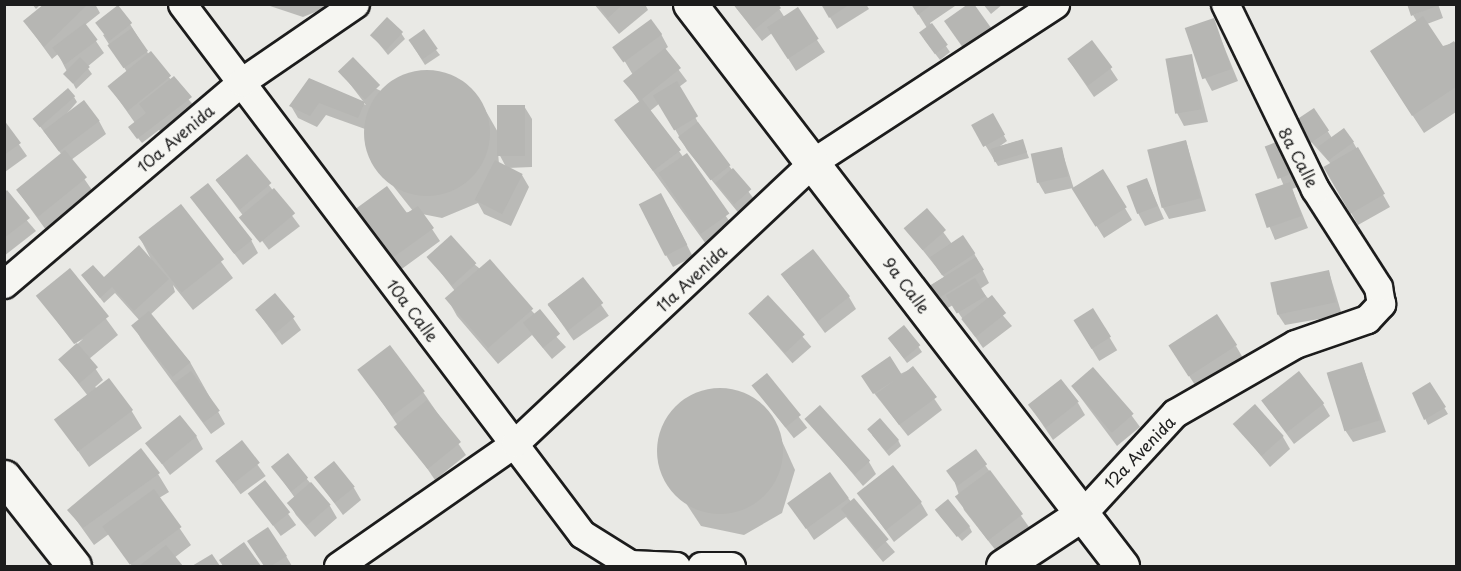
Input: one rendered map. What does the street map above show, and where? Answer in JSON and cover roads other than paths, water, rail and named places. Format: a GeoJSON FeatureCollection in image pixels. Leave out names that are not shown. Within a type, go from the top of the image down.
{"type":"FeatureCollection","features":[{"type":"Feature","properties":{"kind":"street","name":"10a Calle"},"geometry":{"type":"LineString","coordinates":[[183,4],[582,534],[630,564],[676,567]]}},
{"type":"Feature","properties":{"kind":"street","name":"10a Avenida"},"geometry":{"type":"LineString","coordinates":[[4,284],[241,82],[355,4]]}},
{"type":"Feature","properties":{"kind":"street","name":"9a Calle"},"geometry":{"type":"LineString","coordinates":[[690,4],[1122,567]]}},
{"type":"Feature","properties":{"kind":"street","name":"11a Avenida"},"geometry":{"type":"LineString","coordinates":[[338,567],[515,443],[813,162],[1055,4]]}},
{"type":"Feature","properties":{"kind":"street","name":"8a Calle"},"geometry":{"type":"LineString","coordinates":[[1225,4],[1315,189],[1378,287],[1381,303]]}},
{"type":"Feature","properties":{"kind":"street","name":"12a Avenida"},"geometry":{"type":"LineString","coordinates":[[1003,567],[1082,514],[1175,413],[1296,344],[1367,319],[1381,303]]}},
{"type":"Feature","properties":{"kind":"street"},"geometry":{"type":"LineString","coordinates":[[4,477],[74,567]]}},
{"type":"Feature","properties":{"kind":"street"},"geometry":{"type":"LineString","coordinates":[[701,567],[731,567]]}}]}
